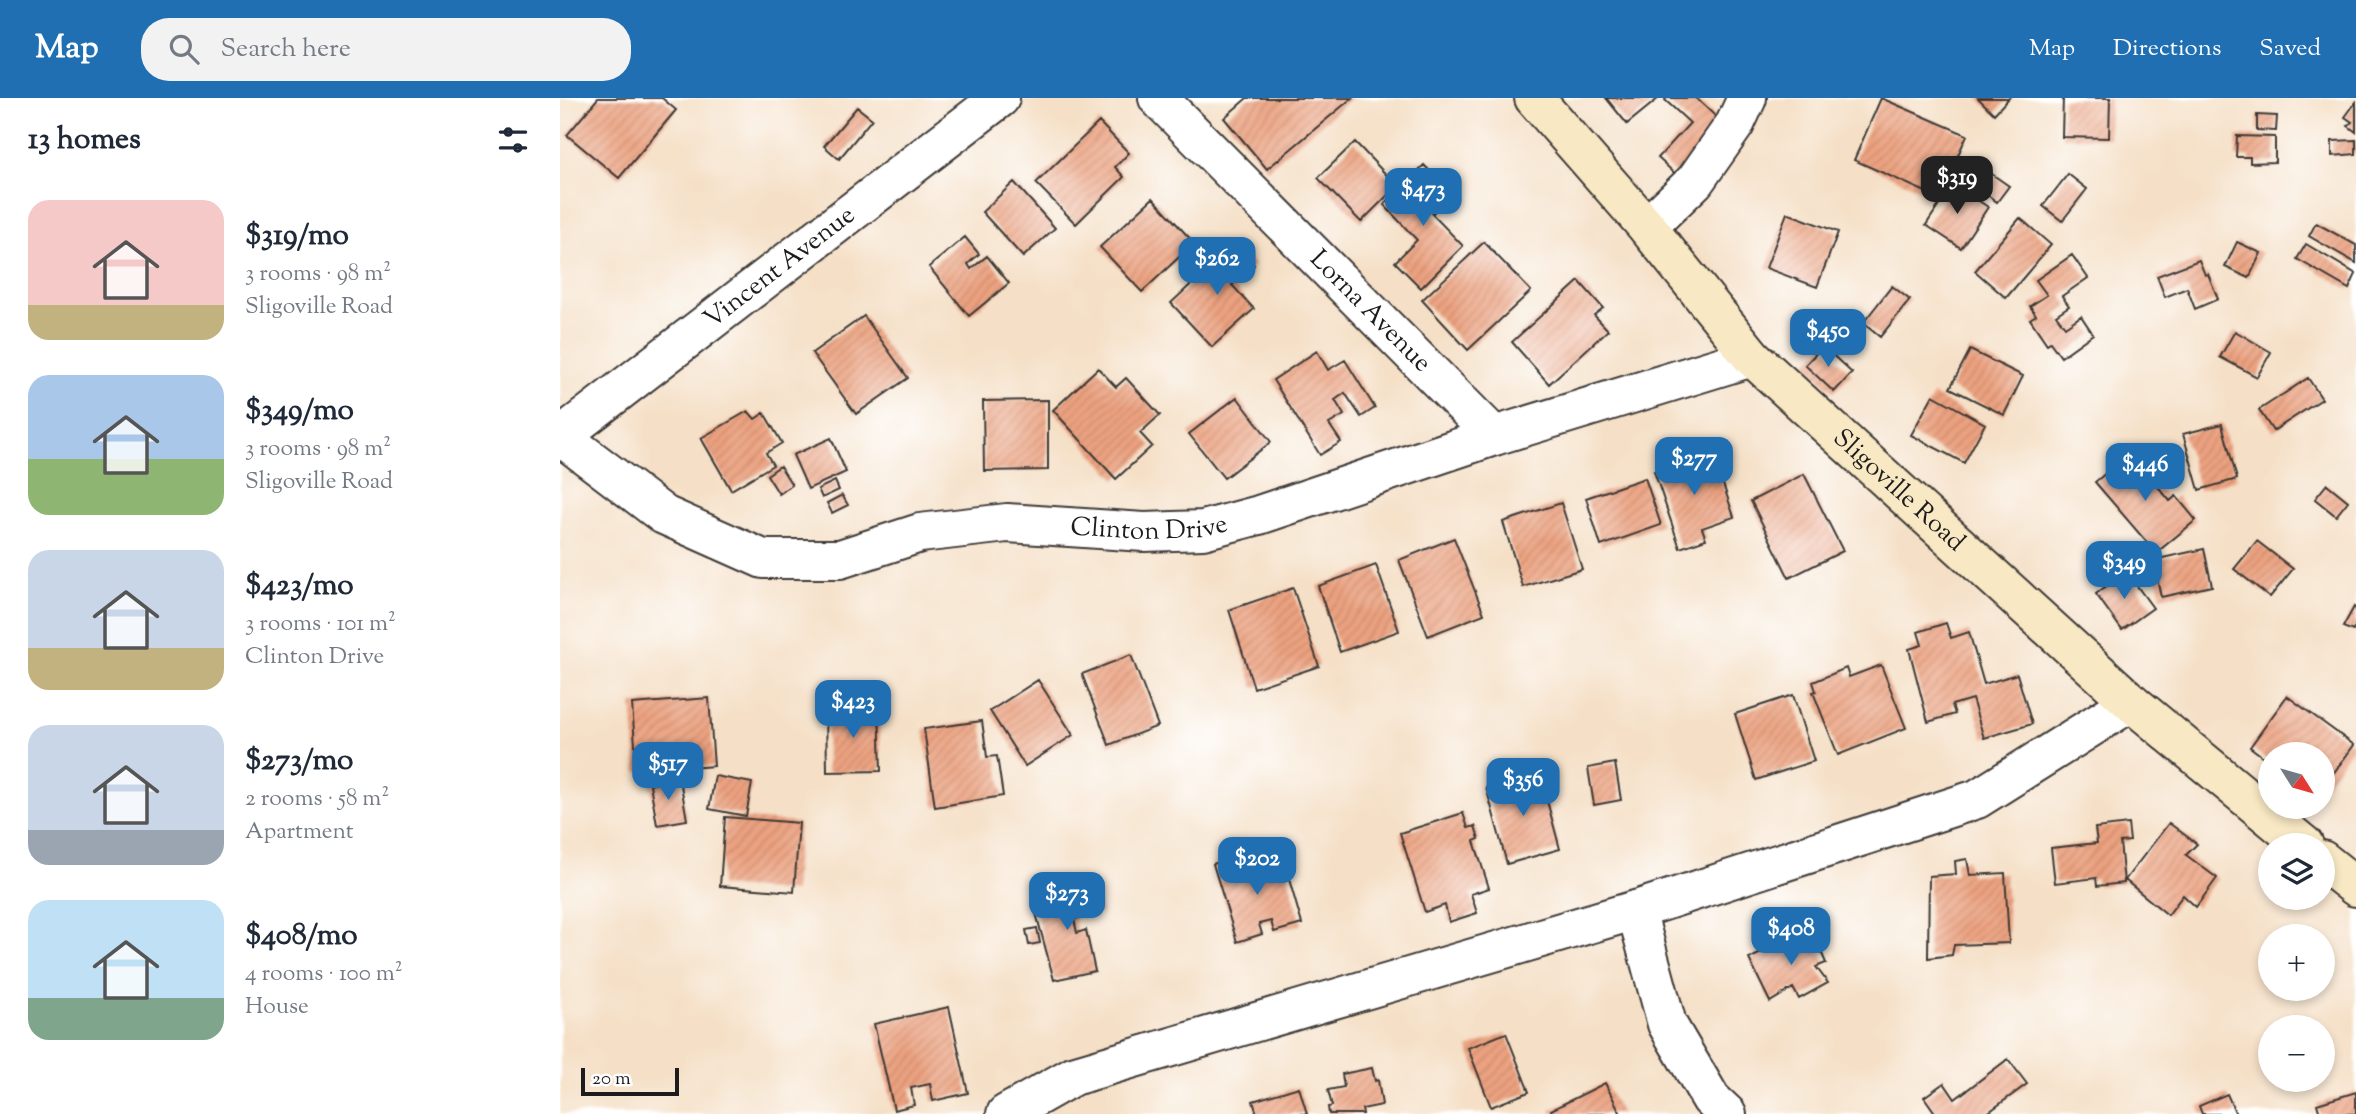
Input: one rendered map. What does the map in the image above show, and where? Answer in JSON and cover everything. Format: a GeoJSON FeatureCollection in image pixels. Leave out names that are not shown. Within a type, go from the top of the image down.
{"type":"FeatureCollection","features":[{"type":"Feature","properties":{"kind":"street","name":"Vincent Avenue"},"geometry":{"type":"LineString","coordinates":[[560,436],[1000,98]]}},
{"type":"Feature","properties":{"kind":"street","name":"Lorna Avenue"},"geometry":{"type":"LineString","coordinates":[[1158,98],[1494,436]]}},
{"type":"Feature","properties":{"kind":"street","name":"Sligoville Road"},"geometry":{"type":"LineString","coordinates":[[1534,98],[1647,227],[1752,357],[2131,702],[2289,833]]}},
{"type":"Feature","properties":{"kind":"street"},"geometry":{"type":"LineString","coordinates":[[1647,227],[1695,181],[1735,124],[1747,98]]}},
{"type":"Feature","properties":{"kind":"street","name":"Clinton Drive"},"geometry":{"type":"LineString","coordinates":[[560,436],[664,515],[763,559],[840,559],[920,533],[1007,523],[1143,533],[1203,530],[1259,516],[1494,436],[1752,357]]}},
{"type":"Feature","properties":{"kind":"street"},"geometry":{"type":"LineString","coordinates":[[1006,1114],[1073,1076],[1636,910],[1977,799],[2131,702]]}},
{"type":"Feature","properties":{"kind":"street"},"geometry":{"type":"LineString","coordinates":[[2335,870],[2356,887]]}},
{"type":"Feature","properties":{"kind":"street"},"geometry":{"type":"LineString","coordinates":[[1636,910],[1667,1024],[1711,1099],[1727,1114]]}},
{"type":"Feature","properties":{"kind":"building"},"geometry":{"type":"Polygon","coordinates":[[[598,98],[662,98],[676,110],[619,178],[567,135],[598,98]]]}},
{"type":"Feature","properties":{"kind":"building"},"geometry":{"type":"Polygon","coordinates":[[[1247,98],[1352,98],[1267,169],[1224,118],[1247,98]]]}},
{"type":"Feature","properties":{"kind":"building"},"geometry":{"type":"Polygon","coordinates":[[[1606,98],[1659,98],[1627,124],[1606,98]]]}},
{"type":"Feature","properties":{"kind":"building"},"geometry":{"type":"Polygon","coordinates":[[[1696,98],[1727,127],[1680,178],[1658,158],[1690,123],[1665,100],[1696,98]]]}},
{"type":"Feature","properties":{"kind":"building"},"geometry":{"type":"Polygon","coordinates":[[[1881,98],[1967,135],[1939,198],[1854,160],[1881,98]]]}},
{"type":"Feature","properties":{"kind":"building"},"geometry":{"type":"Polygon","coordinates":[[[1978,98],[2009,98],[1994,114],[1978,98]]]}},
{"type":"Feature","properties":{"kind":"building"},"geometry":{"type":"Polygon","coordinates":[[[2063,98],[2110,98],[2109,138],[2062,137],[2063,98]]]}},
{"type":"Feature","properties":{"kind":"building"},"geometry":{"type":"Polygon","coordinates":[[[2356,102],[2356,132],[2348,126],[2352,122],[2345,117],[2356,102]]]}},
{"type":"Feature","properties":{"kind":"building"},"geometry":{"type":"Polygon","coordinates":[[[857,107],[872,119],[839,159],[824,146],[857,107]]]}},
{"type":"Feature","properties":{"kind":"building"},"geometry":{"type":"Polygon","coordinates":[[[2257,115],[2277,116],[2276,131],[2257,130],[2257,115]]]}},
{"type":"Feature","properties":{"kind":"building"},"geometry":{"type":"Polygon","coordinates":[[[1099,122],[1129,153],[1115,167],[1124,177],[1076,224],[1036,183],[1099,122]]]}},
{"type":"Feature","properties":{"kind":"building"},"geometry":{"type":"Polygon","coordinates":[[[2237,136],[2275,137],[2275,162],[2250,163],[2250,157],[2236,157],[2237,136]]]}},
{"type":"Feature","properties":{"kind":"building"},"geometry":{"type":"Polygon","coordinates":[[[2356,140],[2356,154],[2332,156],[2332,141],[2356,140]]]}},
{"type":"Feature","properties":{"kind":"building"},"geometry":{"type":"Polygon","coordinates":[[[1355,142],[1397,186],[1361,222],[1318,178],[1355,142]]]}},
{"type":"Feature","properties":{"kind":"building"},"geometry":{"type":"Polygon","coordinates":[[[1973,161],[2009,186],[1997,202],[1962,176],[1973,161]]]}},
{"type":"Feature","properties":{"kind":"building"},"geometry":{"type":"Polygon","coordinates":[[[1424,165],[1443,185],[1431,197],[1439,206],[1432,214],[1463,246],[1421,288],[1395,262],[1417,240],[1384,205],[1424,165]]]}},
{"type":"Feature","properties":{"kind":"building"},"geometry":{"type":"Polygon","coordinates":[[[2068,174],[2087,189],[2062,221],[2043,206],[2068,174]]]}},
{"type":"Feature","properties":{"kind":"building"},"geometry":{"type":"Polygon","coordinates":[[[1014,182],[1055,228],[1023,257],[982,212],[1014,182]]]}},
{"type":"Feature","properties":{"kind":"building"},"geometry":{"type":"Polygon","coordinates":[[[1953,184],[1988,207],[1961,248],[1926,225],[1953,184]]]}},
{"type":"Feature","properties":{"kind":"building"},"geometry":{"type":"Polygon","coordinates":[[[1153,198],[1194,243],[1142,292],[1100,247],[1153,198]]]}},
{"type":"Feature","properties":{"kind":"building"},"geometry":{"type":"Polygon","coordinates":[[[1787,213],[1838,232],[1817,287],[1766,268],[1787,213]]]}},
{"type":"Feature","properties":{"kind":"building"},"geometry":{"type":"Polygon","coordinates":[[[2020,218],[2051,245],[2006,298],[1975,271],[2020,218]]]}},
{"type":"Feature","properties":{"kind":"building"},"geometry":{"type":"Polygon","coordinates":[[[2316,223],[2356,245],[2356,263],[2309,236],[2316,223]]]}},
{"type":"Feature","properties":{"kind":"building"},"geometry":{"type":"Polygon","coordinates":[[[965,237],[979,254],[968,264],[971,269],[987,256],[1009,283],[969,316],[929,267],[965,237]]]}},
{"type":"Feature","properties":{"kind":"building"},"geometry":{"type":"Polygon","coordinates":[[[1484,242],[1531,291],[1468,350],[1422,300],[1484,242]]]}},
{"type":"Feature","properties":{"kind":"building"},"geometry":{"type":"Polygon","coordinates":[[[2237,242],[2261,253],[2249,278],[2225,267],[2237,242]]]}},
{"type":"Feature","properties":{"kind":"building"},"geometry":{"type":"Polygon","coordinates":[[[1235,243],[1254,265],[1232,285],[1254,309],[1212,347],[1171,303],[1235,243]]]}},
{"type":"Feature","properties":{"kind":"building"},"geometry":{"type":"Polygon","coordinates":[[[2306,244],[2356,274],[2349,289],[2297,259],[2306,244]]]}},
{"type":"Feature","properties":{"kind":"building"},"geometry":{"type":"Polygon","coordinates":[[[2072,255],[2088,278],[2062,296],[2069,306],[2056,315],[2065,327],[2081,316],[2093,334],[2061,357],[2050,342],[2047,344],[2030,319],[2036,315],[2030,306],[2047,295],[2036,280],[2072,255]]]}},
{"type":"Feature","properties":{"kind":"building"},"geometry":{"type":"Polygon","coordinates":[[[2199,260],[2218,299],[2195,309],[2187,288],[2165,297],[2157,276],[2199,260]]]}},
{"type":"Feature","properties":{"kind":"building"},"geometry":{"type":"Polygon","coordinates":[[[1579,281],[1603,308],[1594,315],[1608,330],[1549,384],[1512,342],[1579,281]]]}},
{"type":"Feature","properties":{"kind":"building"},"geometry":{"type":"Polygon","coordinates":[[[1892,286],[1910,300],[1880,337],[1863,323],[1892,286]]]}},
{"type":"Feature","properties":{"kind":"building"},"geometry":{"type":"Polygon","coordinates":[[[864,316],[908,378],[856,414],[812,353],[864,316]]]}},
{"type":"Feature","properties":{"kind":"building"},"geometry":{"type":"Polygon","coordinates":[[[2235,331],[2271,352],[2257,377],[2220,357],[2235,331]]]}},
{"type":"Feature","properties":{"kind":"building"},"geometry":{"type":"Polygon","coordinates":[[[1823,346],[1852,373],[1834,392],[1805,365],[1823,346]]]}},
{"type":"Feature","properties":{"kind":"building"},"geometry":{"type":"Polygon","coordinates":[[[1970,350],[2023,376],[2004,415],[1950,388],[1970,350]]]}},
{"type":"Feature","properties":{"kind":"building"},"geometry":{"type":"Polygon","coordinates":[[[1317,351],[1328,370],[1345,360],[1375,408],[1361,417],[1345,393],[1335,400],[1344,415],[1329,424],[1341,442],[1320,455],[1273,380],[1317,351]]]}},
{"type":"Feature","properties":{"kind":"building"},"geometry":{"type":"Polygon","coordinates":[[[1098,368],[1116,387],[1126,378],[1160,415],[1140,433],[1152,446],[1116,479],[1053,410],[1098,368]]]}},
{"type":"Feature","properties":{"kind":"building"},"geometry":{"type":"Polygon","coordinates":[[[2308,378],[2322,399],[2273,431],[2259,410],[2308,378]]]}},
{"type":"Feature","properties":{"kind":"building"},"geometry":{"type":"Polygon","coordinates":[[[1933,395],[1985,424],[1964,463],[1911,435],[1933,395]]]}},
{"type":"Feature","properties":{"kind":"building"},"geometry":{"type":"Polygon","coordinates":[[[1237,397],[1271,442],[1224,478],[1189,434],[1237,397]]]}},
{"type":"Feature","properties":{"kind":"building"},"geometry":{"type":"Polygon","coordinates":[[[1048,400],[1048,470],[984,471],[983,401],[1048,400]]]}},
{"type":"Feature","properties":{"kind":"building"},"geometry":{"type":"Polygon","coordinates":[[[748,411],[755,419],[764,413],[782,443],[766,453],[773,465],[731,490],[701,438],[748,411]]]}},
{"type":"Feature","properties":{"kind":"building"},"geometry":{"type":"Polygon","coordinates":[[[2222,424],[2237,479],[2199,490],[2183,434],[2222,424]]]}},
{"type":"Feature","properties":{"kind":"building"},"geometry":{"type":"Polygon","coordinates":[[[831,438],[846,472],[808,489],[793,455],[831,438]]]}},
{"type":"Feature","properties":{"kind":"building"},"geometry":{"type":"Polygon","coordinates":[[[1712,451],[1734,517],[1702,528],[1706,539],[1680,548],[1654,471],[1712,451]]]}},
{"type":"Feature","properties":{"kind":"building"},"geometry":{"type":"Polygon","coordinates":[[[2130,453],[2170,501],[2176,496],[2196,520],[2156,553],[2095,482],[2130,453]]]}},
{"type":"Feature","properties":{"kind":"building"},"geometry":{"type":"Polygon","coordinates":[[[780,466],[792,485],[779,494],[767,475],[780,466]]]}},
{"type":"Feature","properties":{"kind":"building"},"geometry":{"type":"Polygon","coordinates":[[[1804,474],[1843,551],[1789,578],[1751,501],[1804,474]]]}},
{"type":"Feature","properties":{"kind":"building"},"geometry":{"type":"Polygon","coordinates":[[[1645,478],[1661,525],[1601,546],[1586,498],[1645,478]]]}},
{"type":"Feature","properties":{"kind":"building"},"geometry":{"type":"Polygon","coordinates":[[[835,481],[839,490],[822,498],[818,489],[835,481]]]}},
{"type":"Feature","properties":{"kind":"building"},"geometry":{"type":"Polygon","coordinates":[[[2327,484],[2348,501],[2336,516],[2315,499],[2327,484]]]}},
{"type":"Feature","properties":{"kind":"building"},"geometry":{"type":"Polygon","coordinates":[[[842,495],[848,505],[832,513],[827,503],[842,495]]]}},
{"type":"Feature","properties":{"kind":"building"},"geometry":{"type":"Polygon","coordinates":[[[1561,503],[1582,569],[1523,587],[1503,522],[1561,503]]]}},
{"type":"Feature","properties":{"kind":"building"},"geometry":{"type":"Polygon","coordinates":[[[1454,538],[1484,614],[1428,636],[1399,560],[1454,538]]]}},
{"type":"Feature","properties":{"kind":"building"},"geometry":{"type":"Polygon","coordinates":[[[2257,541],[2293,569],[2270,597],[2234,569],[2257,541]]]}},
{"type":"Feature","properties":{"kind":"building"},"geometry":{"type":"Polygon","coordinates":[[[2204,549],[2212,586],[2161,597],[2153,560],[2204,549]]]}},
{"type":"Feature","properties":{"kind":"building"},"geometry":{"type":"Polygon","coordinates":[[[1376,565],[1399,631],[1340,652],[1318,586],[1376,565]]]}},
{"type":"Feature","properties":{"kind":"building"},"geometry":{"type":"Polygon","coordinates":[[[2126,571],[2153,608],[2122,630],[2096,594],[2126,571]]]}},
{"type":"Feature","properties":{"kind":"building"},"geometry":{"type":"Polygon","coordinates":[[[1293,588],[1319,666],[1254,688],[1229,610],[1293,588]]]}},
{"type":"Feature","properties":{"kind":"building"},"geometry":{"type":"Polygon","coordinates":[[[2354,607],[2356,625],[2353,631],[2343,627],[2354,607]]]}},
{"type":"Feature","properties":{"kind":"building"},"geometry":{"type":"Polygon","coordinates":[[[1946,623],[1951,638],[1969,632],[1984,684],[2017,674],[2032,724],[1984,738],[1972,699],[1952,705],[1955,714],[1928,722],[1909,649],[1922,645],[1918,632],[1946,623]]]}},
{"type":"Feature","properties":{"kind":"building"},"geometry":{"type":"Polygon","coordinates":[[[1131,655],[1158,726],[1109,745],[1082,674],[1131,655]]]}},
{"type":"Feature","properties":{"kind":"building"},"geometry":{"type":"Polygon","coordinates":[[[1881,665],[1906,728],[1838,755],[1813,692],[1816,691],[1813,682],[1846,668],[1849,677],[1881,665]]]}},
{"type":"Feature","properties":{"kind":"building"},"geometry":{"type":"Polygon","coordinates":[[[1038,680],[1073,735],[1025,766],[990,711],[1038,680]]]}},
{"type":"Feature","properties":{"kind":"building"},"geometry":{"type":"Polygon","coordinates":[[[1793,695],[1814,761],[1756,780],[1735,714],[1793,695]]]}},
{"type":"Feature","properties":{"kind":"building"},"geometry":{"type":"Polygon","coordinates":[[[2287,696],[2354,745],[2335,771],[2335,742],[2258,742],[2258,753],[2250,747],[2287,696]]]}},
{"type":"Feature","properties":{"kind":"building"},"geometry":{"type":"Polygon","coordinates":[[[709,698],[714,766],[637,772],[632,704],[709,698]]]}},
{"type":"Feature","properties":{"kind":"building"},"geometry":{"type":"Polygon","coordinates":[[[879,707],[881,771],[827,772],[826,709],[879,707]]]}},
{"type":"Feature","properties":{"kind":"building"},"geometry":{"type":"Polygon","coordinates":[[[982,721],[987,757],[997,756],[1003,796],[935,807],[924,729],[982,721]]]}},
{"type":"Feature","properties":{"kind":"building"},"geometry":{"type":"Polygon","coordinates":[[[1615,763],[1621,800],[1594,805],[1588,768],[1615,763]]]}},
{"type":"Feature","properties":{"kind":"building"},"geometry":{"type":"Polygon","coordinates":[[[1539,771],[1560,849],[1507,864],[1486,787],[1539,771]]]}},
{"type":"Feature","properties":{"kind":"building"},"geometry":{"type":"Polygon","coordinates":[[[715,776],[752,783],[746,816],[709,809],[715,776]]]}},
{"type":"Feature","properties":{"kind":"building"},"geometry":{"type":"Polygon","coordinates":[[[680,779],[687,820],[657,825],[650,784],[680,779]]]}},
{"type":"Feature","properties":{"kind":"building"},"geometry":{"type":"Polygon","coordinates":[[[1463,813],[1468,828],[1475,826],[1479,839],[1474,841],[1489,888],[1471,894],[1477,913],[1449,922],[1445,905],[1425,912],[1400,833],[1463,813]]]}},
{"type":"Feature","properties":{"kind":"building"},"geometry":{"type":"Polygon","coordinates":[[[725,817],[799,823],[794,892],[720,886],[725,817]]]}},
{"type":"Feature","properties":{"kind":"building"},"geometry":{"type":"Polygon","coordinates":[[[2169,823],[2197,844],[2186,855],[2217,878],[2196,907],[2183,895],[2168,915],[2125,880],[2169,823]]]}},
{"type":"Feature","properties":{"kind":"building"},"geometry":{"type":"Polygon","coordinates":[[[2128,824],[2130,841],[2120,842],[2124,883],[2097,886],[2096,878],[2055,883],[2051,848],[2097,843],[2095,828],[2128,824]]]}},
{"type":"Feature","properties":{"kind":"building"},"geometry":{"type":"Polygon","coordinates":[[[1246,854],[1252,872],[1284,862],[1302,924],[1274,932],[1271,921],[1259,924],[1262,934],[1237,942],[1213,864],[1246,854]]]}},
{"type":"Feature","properties":{"kind":"building"},"geometry":{"type":"Polygon","coordinates":[[[1967,859],[1970,875],[2005,873],[2009,943],[1954,945],[1952,955],[1928,958],[1929,876],[1956,874],[1955,861],[1967,859]]]}},
{"type":"Feature","properties":{"kind":"building"},"geometry":{"type":"Polygon","coordinates":[[[1096,888],[1101,913],[1074,919],[1077,933],[1086,930],[1095,971],[1054,980],[1033,902],[1096,888]]]}},
{"type":"Feature","properties":{"kind":"building"},"geometry":{"type":"Polygon","coordinates":[[[1037,928],[1040,943],[1029,945],[1026,930],[1037,928]]]}},
{"type":"Feature","properties":{"kind":"building"},"geometry":{"type":"Polygon","coordinates":[[[1811,928],[1826,963],[1816,967],[1828,983],[1799,999],[1793,988],[1770,1002],[1749,959],[1811,928]]]}},
{"type":"Feature","properties":{"kind":"building"},"geometry":{"type":"Polygon","coordinates":[[[949,1007],[968,1093],[933,1101],[930,1084],[911,1088],[914,1105],[894,1110],[874,1024],[949,1007]]]}},
{"type":"Feature","properties":{"kind":"building"},"geometry":{"type":"Polygon","coordinates":[[[1506,1033],[1529,1092],[1491,1107],[1468,1048],[1506,1033]]]}},
{"type":"Feature","properties":{"kind":"building"},"geometry":{"type":"Polygon","coordinates":[[[2008,1059],[2027,1084],[1986,1114],[1936,1114],[1924,1097],[1944,1083],[1955,1099],[2008,1059]]]}},
{"type":"Feature","properties":{"kind":"building"},"geometry":{"type":"Polygon","coordinates":[[[1372,1068],[1375,1081],[1378,1080],[1382,1105],[1362,1109],[1363,1114],[1329,1114],[1328,1107],[1332,1106],[1328,1090],[1344,1087],[1342,1074],[1372,1068]]]}},
{"type":"Feature","properties":{"kind":"building"},"geometry":{"type":"Polygon","coordinates":[[[1605,1083],[1621,1114],[1553,1114],[1551,1110],[1605,1083]]]}},
{"type":"Feature","properties":{"kind":"building"},"geometry":{"type":"Polygon","coordinates":[[[1299,1087],[1307,1114],[1257,1114],[1253,1101],[1299,1087]]]}},
{"type":"Feature","properties":{"kind":"building"},"geometry":{"type":"Polygon","coordinates":[[[2356,1092],[2356,1114],[2320,1114],[2317,1104],[2356,1092]]]}},
{"type":"Feature","properties":{"kind":"building"},"geometry":{"type":"Polygon","coordinates":[[[2227,1094],[2236,1114],[2202,1114],[2199,1106],[2227,1094]]]}}]}
